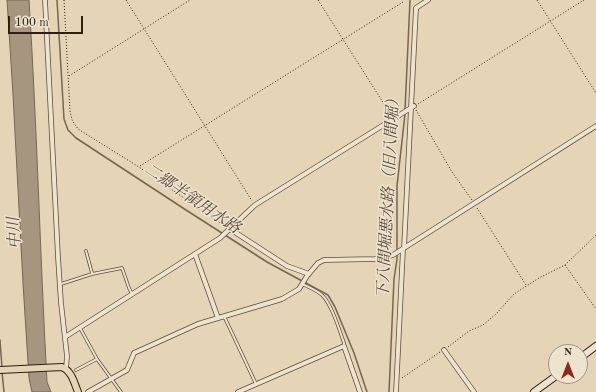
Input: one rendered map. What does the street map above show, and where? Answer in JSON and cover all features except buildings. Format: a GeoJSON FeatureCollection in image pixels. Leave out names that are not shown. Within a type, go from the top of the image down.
{"type":"FeatureCollection","features":[{"type":"Feature","properties":{"kind":"main road"},"geometry":{"type":"LineString","coordinates":[[0,370],[57,367],[66,369],[70,374],[78,392]]}},
{"type":"Feature","properties":{"kind":"street"},"geometry":{"type":"LineString","coordinates":[[44,0],[60,284],[67,356],[66,369]]}},
{"type":"Feature","properties":{"kind":"street"},"geometry":{"type":"LineString","coordinates":[[396,392],[402,249],[412,108],[416,8],[428,0]]}},
{"type":"Feature","properties":{"kind":"street"},"geometry":{"type":"LineString","coordinates":[[65,337],[220,238],[255,205],[412,108]]}},
{"type":"Feature","properties":{"kind":"street"},"geometry":{"type":"LineString","coordinates":[[88,392],[127,370],[134,353],[198,324],[250,308],[276,302],[299,289],[318,263],[324,260],[375,259],[393,255],[596,126]]}},
{"type":"Feature","properties":{"kind":"street"},"geometry":{"type":"LineString","coordinates":[[230,229],[287,266],[308,275]]}},
{"type":"Feature","properties":{"kind":"street"},"geometry":{"type":"LineString","coordinates":[[195,254],[218,318]]}},
{"type":"Feature","properties":{"kind":"street"},"geometry":{"type":"LineString","coordinates":[[238,392],[344,346],[360,392]]}},
{"type":"Feature","properties":{"kind":"street"},"geometry":{"type":"LineString","coordinates":[[444,350],[474,392]]}},
{"type":"Feature","properties":{"kind":"street"},"geometry":{"type":"LineString","coordinates":[[534,392],[548,382]]}},
{"type":"Feature","properties":{"kind":"lane"},"geometry":{"type":"LineString","coordinates":[[86,251],[92,274]]}},
{"type":"Feature","properties":{"kind":"lane"},"geometry":{"type":"LineString","coordinates":[[60,284],[92,274],[122,268],[128,288],[132,294]]}},
{"type":"Feature","properties":{"kind":"lane"},"geometry":{"type":"LineString","coordinates":[[302,284],[314,289],[323,296],[335,318],[344,346]]}},
{"type":"Feature","properties":{"kind":"lane"},"geometry":{"type":"LineString","coordinates":[[224,316],[256,384]]}},
{"type":"Feature","properties":{"kind":"lane"},"geometry":{"type":"LineString","coordinates":[[80,327],[97,360],[121,392]]}},
{"type":"Feature","properties":{"kind":"lane"},"geometry":{"type":"LineString","coordinates":[[76,370],[97,360]]}},
{"type":"Feature","properties":{"kind":"path"},"geometry":{"type":"LineString","coordinates":[[64,0],[70,110],[72,120],[78,129],[139,167],[230,229]]}},
{"type":"Feature","properties":{"kind":"path"},"geometry":{"type":"LineString","coordinates":[[126,0],[255,205]]}},
{"type":"Feature","properties":{"kind":"path"},"geometry":{"type":"LineString","coordinates":[[68,77],[190,0]]}},
{"type":"Feature","properties":{"kind":"path"},"geometry":{"type":"LineString","coordinates":[[318,0],[393,119]]}},
{"type":"Feature","properties":{"kind":"path"},"geometry":{"type":"LineString","coordinates":[[536,0],[596,93]]}},
{"type":"Feature","properties":{"kind":"path"},"geometry":{"type":"LineString","coordinates":[[526,285],[412,108],[584,0]]}},
{"type":"Feature","properties":{"kind":"path"},"geometry":{"type":"LineString","coordinates":[[139,167],[403,2]]}},
{"type":"Feature","properties":{"kind":"path"},"geometry":{"type":"LineString","coordinates":[[396,382],[444,350],[469,331],[483,325],[496,314],[514,294],[526,285],[565,265],[596,235]]}},
{"type":"Feature","properties":{"kind":"path"},"geometry":{"type":"LineString","coordinates":[[565,265],[596,309]]}},
{"type":"Feature","properties":{"kind":"shaded area"},"geometry":{"type":"Polygon","coordinates":[[[7,0],[29,0],[47,382],[51,392],[32,392],[29,378],[7,0]]]}},
{"type":"Feature","properties":{"kind":"waterway","name":"二郷半領用水路"},"geometry":{"type":"LineString","coordinates":[[57,0],[64,119],[68,130],[76,138],[267,262],[328,295],[335,307],[354,353],[367,392]]}},
{"type":"Feature","properties":{"kind":"waterway","name":"下八間堀悪水路（旧八間堀）"},"geometry":{"type":"LineString","coordinates":[[405,110],[410,0]]}},
{"type":"Feature","properties":{"kind":"waterway","name":"下八間堀悪水路（旧八間堀）"},"geometry":{"type":"LineString","coordinates":[[389,392],[394,279],[397,259],[397,186],[405,114]]}},
{"type":"Feature","properties":{"kind":"waterway"},"geometry":{"type":"LineString","coordinates":[[0,340],[2,368]]}},
{"type":"Feature","properties":{"kind":"waterway"},"geometry":{"type":"LineString","coordinates":[[2,372],[4,392]]}},
{"type":"Feature","properties":{"kind":"water label","name":"中川"},"geometry":{"type":"Point","coordinates":[15,233]}}]}
